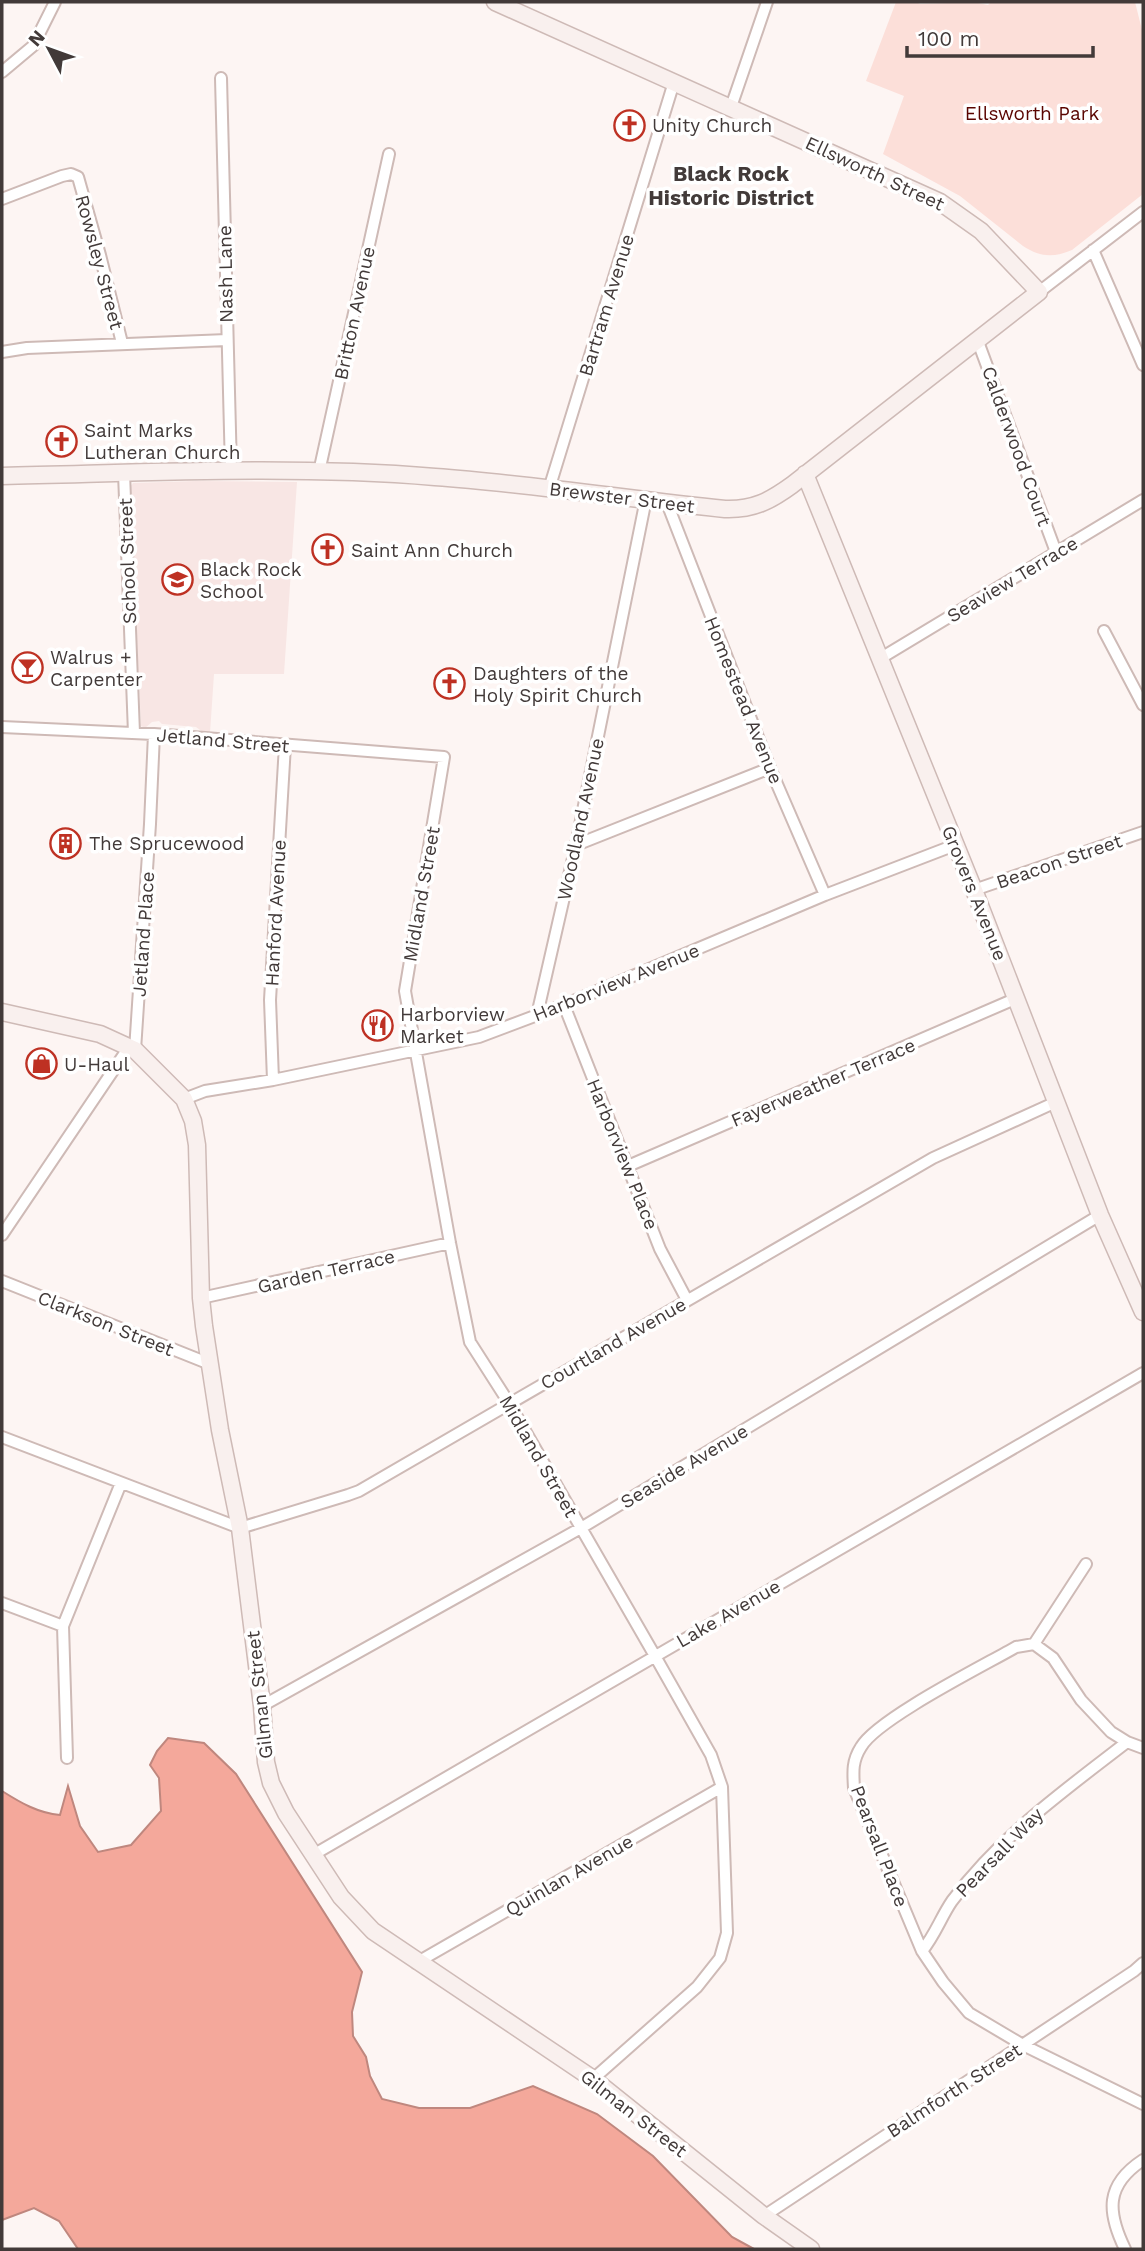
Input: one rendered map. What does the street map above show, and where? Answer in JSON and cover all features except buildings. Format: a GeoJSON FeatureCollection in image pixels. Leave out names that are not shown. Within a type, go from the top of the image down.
{"type":"FeatureCollection","features":[{"type":"Feature","properties":{"kind":"street"},"geometry":{"type":"LineString","coordinates":[[2,72],[33,46],[55,2]]}},
{"type":"Feature","properties":{"kind":"street","name":"Ellsworth Street"},"geometry":{"type":"LineString","coordinates":[[495,2],[906,185],[951,208],[999,248],[1039,292]]}},
{"type":"Feature","properties":{"kind":"street"},"geometry":{"type":"LineString","coordinates":[[731,107],[767,2]]}},
{"type":"Feature","properties":{"kind":"street","name":"Nash Lane"},"geometry":{"type":"LineString","coordinates":[[221,78],[231,470]]}},
{"type":"Feature","properties":{"kind":"street","name":"Bartram Avenue"},"geometry":{"type":"LineString","coordinates":[[550,489],[674,82]]}},
{"type":"Feature","properties":{"kind":"street","name":"Britton Avenue"},"geometry":{"type":"LineString","coordinates":[[319,472],[389,154]]}},
{"type":"Feature","properties":{"kind":"street","name":"Rowsley Street"},"geometry":{"type":"LineString","coordinates":[[2,199],[62,176],[71,174],[78,177],[122,343]]}},
{"type":"Feature","properties":{"kind":"street","name":"Brewster Street"},"geometry":{"type":"LineString","coordinates":[[2,477],[231,470],[319,472],[435,477],[724,509],[750,508],[766,503],[806,474],[1143,212]]}},
{"type":"Feature","properties":{"kind":"street"},"geometry":{"type":"LineString","coordinates":[[1093,250],[1143,365]]}},
{"type":"Feature","properties":{"kind":"street","name":"Calderwood Court"},"geometry":{"type":"LineString","coordinates":[[978,339],[1056,552]]}},
{"type":"Feature","properties":{"kind":"street"},"geometry":{"type":"LineString","coordinates":[[2,352],[26,348],[226,340]]}},
{"type":"Feature","properties":{"kind":"street","name":"School Street"},"geometry":{"type":"LineString","coordinates":[[124,473],[134,733]]}},
{"type":"Feature","properties":{"kind":"street","name":"Grovers Avenue"},"geometry":{"type":"LineString","coordinates":[[806,474],[1017,998],[1100,1215],[1143,1312]]}},
{"type":"Feature","properties":{"kind":"street","name":"Woodland Avenue"},"geometry":{"type":"LineString","coordinates":[[537,1015],[576,845],[646,499]]}},
{"type":"Feature","properties":{"kind":"street","name":"Seaview Terrace"},"geometry":{"type":"LineString","coordinates":[[881,659],[1143,500]]}},
{"type":"Feature","properties":{"kind":"street","name":"Homestead Avenue"},"geometry":{"type":"LineString","coordinates":[[667,503],[770,768],[825,895]]}},
{"type":"Feature","properties":{"kind":"street"},"geometry":{"type":"LineString","coordinates":[[1104,631],[1143,705]]}},
{"type":"Feature","properties":{"kind":"street","name":"Jetland Street"},"geometry":{"type":"LineString","coordinates":[[2,727],[154,734],[444,757]]}},
{"type":"Feature","properties":{"kind":"street","name":"Jetland Place"},"geometry":{"type":"LineString","coordinates":[[132,1048],[150,824],[154,734]]}},
{"type":"Feature","properties":{"kind":"street","name":"Hanford Avenue"},"geometry":{"type":"LineString","coordinates":[[273,1080],[270,1000],[285,745]]}},
{"type":"Feature","properties":{"kind":"street","name":"Midland Street"},"geometry":{"type":"LineString","coordinates":[[444,757],[405,991],[470,1342],[509,1404],[655,1656],[711,1755],[722,1787],[727,1933],[720,1958],[697,1987],[593,2079]]}},
{"type":"Feature","properties":{"kind":"street"},"geometry":{"type":"LineString","coordinates":[[576,845],[770,768]]}},
{"type":"Feature","properties":{"kind":"street","name":"Beacon Street"},"geometry":{"type":"LineString","coordinates":[[974,890],[1143,832]]}},
{"type":"Feature","properties":{"kind":"street","name":"Harborview Avenue"},"geometry":{"type":"LineString","coordinates":[[184,1099],[205,1091],[273,1080],[479,1037],[564,1005],[825,895],[955,845]]}},
{"type":"Feature","properties":{"kind":"street","name":"Fayerweather Terrace"},"geometry":{"type":"LineString","coordinates":[[628,1166],[1017,998]]}},
{"type":"Feature","properties":{"kind":"street","name":"Harborview Place"},"geometry":{"type":"LineString","coordinates":[[564,1005],[660,1249],[687,1300]]}},
{"type":"Feature","properties":{"kind":"street","name":"Gilman Street"},"geometry":{"type":"LineString","coordinates":[[2,1012],[100,1034],[132,1048],[184,1099],[193,1121],[197,1145],[201,1298],[210,1364],[240,1528],[262,1706],[264,1745],[271,1783],[325,1876],[373,1931],[416,1963],[593,2079],[764,2216],[811,2249]]}},
{"type":"Feature","properties":{"kind":"street"},"geometry":{"type":"LineString","coordinates":[[2,1234],[132,1048]]}},
{"type":"Feature","properties":{"kind":"street","name":"Courtland Avenue"},"geometry":{"type":"LineString","coordinates":[[240,1528],[359,1491],[933,1158],[1056,1102]]}},
{"type":"Feature","properties":{"kind":"street","name":"Seaside Avenue"},"geometry":{"type":"LineString","coordinates":[[262,1706],[582,1528],[1100,1215]]}},
{"type":"Feature","properties":{"kind":"street","name":"Garden Terrace"},"geometry":{"type":"LineString","coordinates":[[201,1298],[450,1243]]}},
{"type":"Feature","properties":{"kind":"street","name":"Clarkson Street"},"geometry":{"type":"LineString","coordinates":[[2,1281],[210,1364]]}},
{"type":"Feature","properties":{"kind":"street","name":"Lake Avenue"},"geometry":{"type":"LineString","coordinates":[[313,1856],[1143,1373]]}},
{"type":"Feature","properties":{"kind":"street"},"geometry":{"type":"LineString","coordinates":[[2,1437],[240,1528]]}},
{"type":"Feature","properties":{"kind":"street"},"geometry":{"type":"LineString","coordinates":[[67,1758],[63,1626],[121,1483]]}},
{"type":"Feature","properties":{"kind":"street"},"geometry":{"type":"LineString","coordinates":[[1086,1564],[1034,1644],[1053,1658],[1095,1717],[1111,1732],[1143,1748]]}},
{"type":"Feature","properties":{"kind":"street"},"geometry":{"type":"LineString","coordinates":[[2,1603],[63,1626]]}},
{"type":"Feature","properties":{"kind":"street","name":"Pearsall Place"},"geometry":{"type":"LineString","coordinates":[[1034,1644],[1016,1647],[888,1721],[862,1744],[852,1764],[854,1788],[922,1951],[969,2013],[1023,2045],[1143,2104]]}},
{"type":"Feature","properties":{"kind":"street","name":"Pearsall Way"},"geometry":{"type":"LineString","coordinates":[[922,1951],[933,1938],[951,1902],[1032,1815],[1127,1742]]}},
{"type":"Feature","properties":{"kind":"street","name":"Quinlan Avenue"},"geometry":{"type":"LineString","coordinates":[[416,1963],[722,1787]]}},
{"type":"Feature","properties":{"kind":"street","name":"Balmforth Street"},"geometry":{"type":"LineString","coordinates":[[764,2216],[1143,1964]]}},
{"type":"Feature","properties":{"kind":"street"},"geometry":{"type":"LineString","coordinates":[[1125,2249],[1113,2225],[1112,2203],[1116,2189],[1131,2168],[1143,2160]]}},
{"type":"Feature","properties":{"kind":"shaded area"},"geometry":{"type":"Polygon","coordinates":[[[297,482],[284,674],[214,674],[210,733],[204,733],[196,727],[162,724],[159,721],[152,722],[145,728],[141,726],[130,487],[133,483],[297,482]]]}},
{"type":"Feature","properties":{"kind":"shaded area"},"geometry":{"type":"Polygon","coordinates":[[[168,1738],[204,1743],[236,1774],[362,1972],[352,2012],[353,2036],[366,2057],[370,2076],[382,2099],[419,2108],[470,2108],[533,2086],[597,2114],[653,2156],[732,2237],[754,2249],[78,2249],[59,2221],[34,2208],[2,2220],[2,1791],[30,1807],[60,1815],[68,1786],[80,1826],[98,1852],[131,1845],[161,1811],[159,1778],[150,1765],[168,1738]]]}},
{"type":"Feature","properties":{"kind":"green space","name":"Ellsworth Park"},"geometry":{"type":"Polygon","coordinates":[[[896,2],[973,2],[988,5],[991,2],[1135,2],[1143,34],[1143,194],[1072,250],[1047,255],[1023,246],[960,196],[883,154],[904,96],[866,81],[896,2]]]}},
{"type":"Feature","properties":{"kind":"place","name":"Unity Church"},"geometry":{"type":"Point","coordinates":[629,125]}},
{"type":"Feature","properties":{"kind":"place","name":"Saint Marks Lutheran Church"},"geometry":{"type":"Point","coordinates":[61,441]}},
{"type":"Feature","properties":{"kind":"place","name":"Saint Ann Church"},"geometry":{"type":"Point","coordinates":[328,550]}},
{"type":"Feature","properties":{"kind":"place","name":"Black Rock School"},"geometry":{"type":"Point","coordinates":[177,580]}},
{"type":"Feature","properties":{"kind":"place","name":"Walrus + Carpenter"},"geometry":{"type":"Point","coordinates":[27,668]}},
{"type":"Feature","properties":{"kind":"place","name":"Daughters of the Holy Spirit Church"},"geometry":{"type":"Point","coordinates":[450,684]}},
{"type":"Feature","properties":{"kind":"place","name":"The Sprucewood"},"geometry":{"type":"Point","coordinates":[66,843]}},
{"type":"Feature","properties":{"kind":"place","name":"Harborview Market"},"geometry":{"type":"Point","coordinates":[377,1025]}},
{"type":"Feature","properties":{"kind":"place","name":"U-Haul"},"geometry":{"type":"Point","coordinates":[41,1064]}},
{"type":"Feature","properties":{"kind":"district","name":"Black Rock Historic District"},"geometry":{"type":"Point","coordinates":[731,186]}}]}
